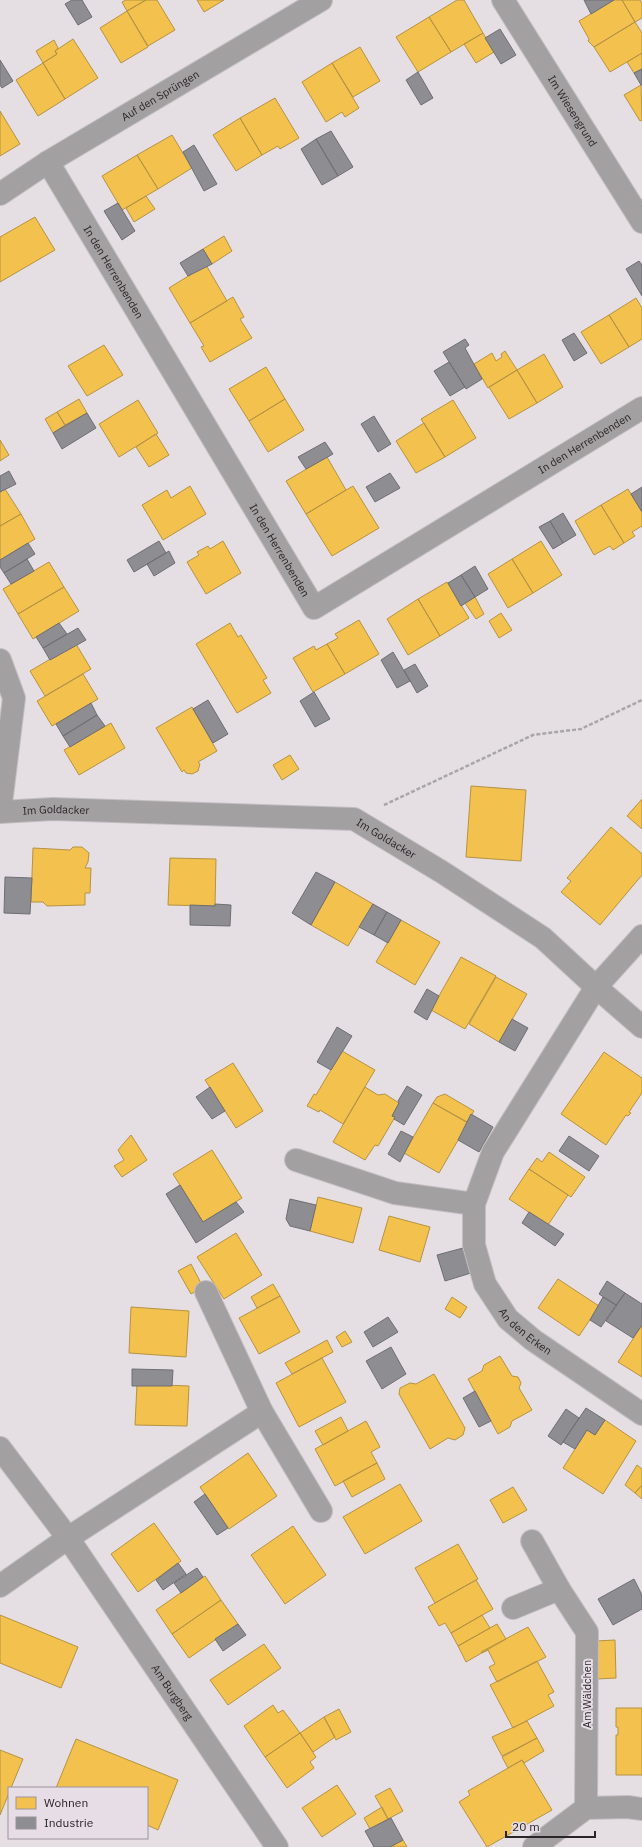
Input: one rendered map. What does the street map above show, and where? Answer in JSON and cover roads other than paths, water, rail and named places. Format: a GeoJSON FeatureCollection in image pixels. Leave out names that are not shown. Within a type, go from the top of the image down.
{"type":"FeatureCollection","features":[{"type":"Feature","properties":{"kind":"street","name":"Auf den Sprüngen"},"geometry":{"type":"LineString","coordinates":[[0,194],[48,162],[321,0]]}},
{"type":"Feature","properties":{"kind":"street","name":"Im Wiesengrund"},"geometry":{"type":"LineString","coordinates":[[503,0],[642,222]]}},
{"type":"Feature","properties":{"kind":"street","name":"In den Herrenbenden"},"geometry":{"type":"LineString","coordinates":[[48,162],[314,608],[642,408]]}},
{"type":"Feature","properties":{"kind":"street","name":"Im Goldacker"},"geometry":{"type":"LineString","coordinates":[[0,660],[14,698],[0,812],[53,809],[354,819],[442,872],[543,938],[642,1027]]}},
{"type":"Feature","properties":{"kind":"street","name":"An den Erken"},"geometry":{"type":"LineString","coordinates":[[642,936],[596,987],[493,1152],[474,1204],[474,1245],[486,1284],[508,1319],[533,1340],[642,1414]]}},
{"type":"Feature","properties":{"kind":"street"},"geometry":{"type":"LineString","coordinates":[[296,1160],[395,1193],[474,1204]]}},
{"type":"Feature","properties":{"kind":"street"},"geometry":{"type":"LineString","coordinates":[[206,1292],[262,1412],[321,1511]]}},
{"type":"Feature","properties":{"kind":"street"},"geometry":{"type":"LineString","coordinates":[[0,1586],[68,1538],[262,1412]]}},
{"type":"Feature","properties":{"kind":"street","name":"Am Burgberg"},"geometry":{"type":"LineString","coordinates":[[0,1448],[68,1538],[277,1847]]}},
{"type":"Feature","properties":{"kind":"street","name":"Am Wäldchen"},"geometry":{"type":"LineString","coordinates":[[532,1541],[559,1588],[587,1632],[586,1808]]}},
{"type":"Feature","properties":{"kind":"street"},"geometry":{"type":"LineString","coordinates":[[513,1608],[559,1588]]}},
{"type":"Feature","properties":{"kind":"street"},"geometry":{"type":"LineString","coordinates":[[534,1847],[586,1808],[628,1807],[642,1809]]}}]}
